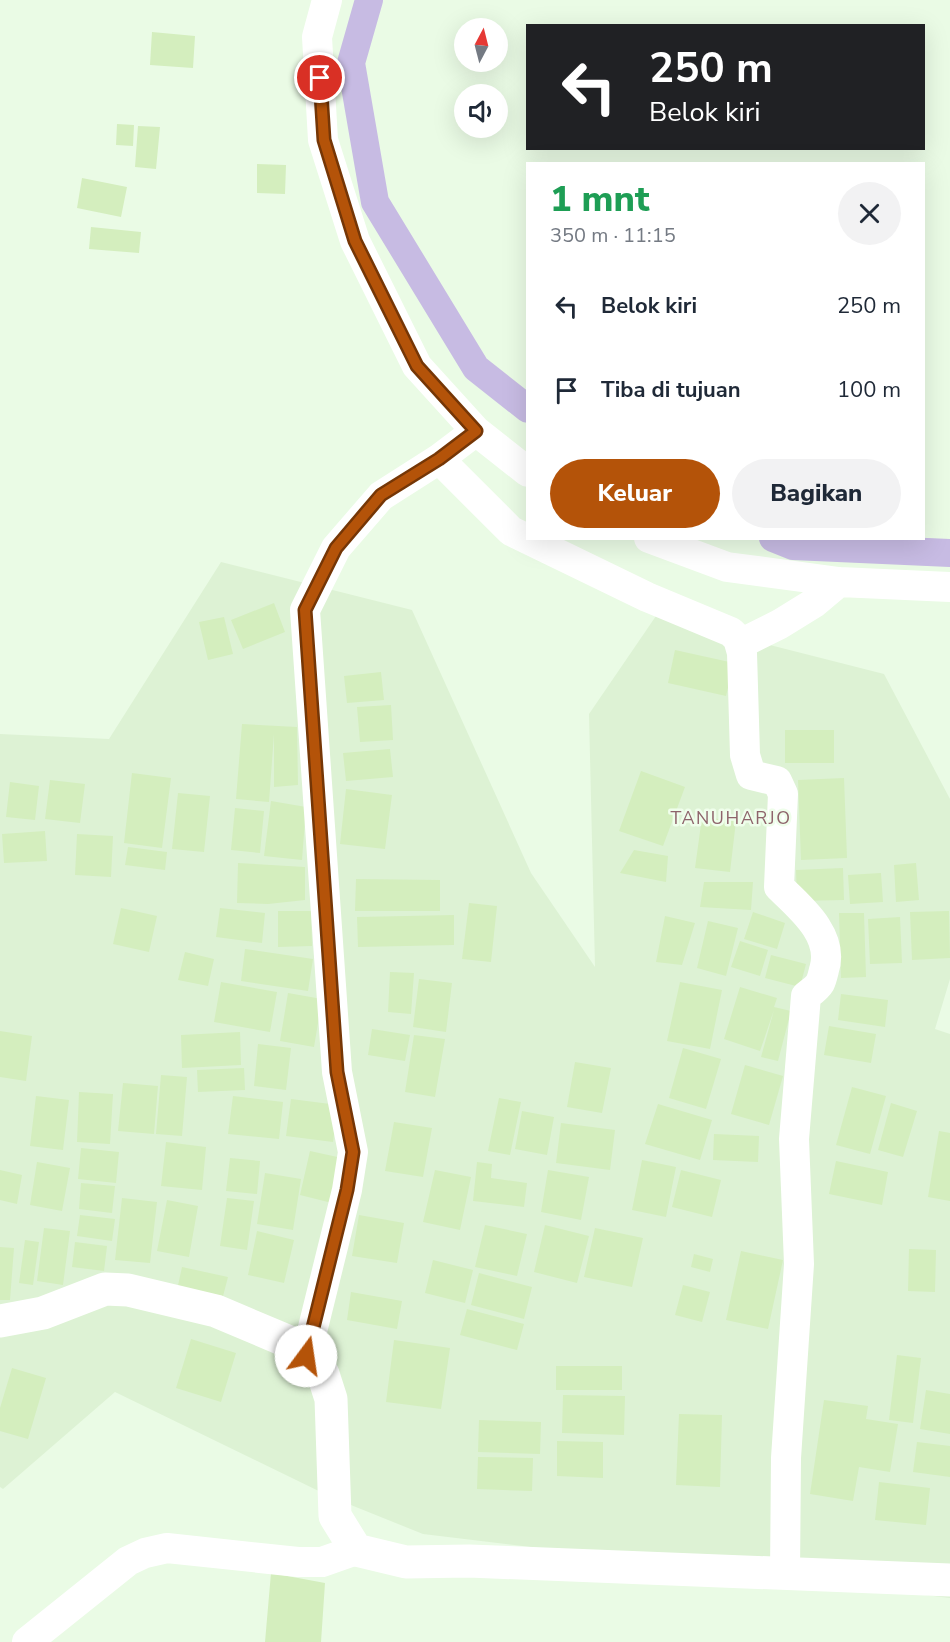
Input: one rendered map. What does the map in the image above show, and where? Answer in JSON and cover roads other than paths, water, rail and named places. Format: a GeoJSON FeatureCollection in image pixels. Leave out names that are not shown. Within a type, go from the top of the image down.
{"type":"FeatureCollection","features":[{"type":"Feature","properties":{"kind":"street"},"geometry":{"type":"LineString","coordinates":[[327,0],[317,37],[324,140],[355,241],[417,366],[476,431],[526,470]]}},
{"type":"Feature","properties":{"kind":"street"},"geometry":{"type":"LineString","coordinates":[[306,1356],[347,1190],[353,1152],[337,1072],[305,610],[336,548],[381,495],[439,459],[476,431]]}},
{"type":"Feature","properties":{"kind":"street"},"geometry":{"type":"LineString","coordinates":[[439,459],[511,531],[526,538]]}},
{"type":"Feature","properties":{"kind":"street"},"geometry":{"type":"LineString","coordinates":[[530,540],[647,597],[731,633],[740,644],[745,755],[751,775],[777,781],[783,794],[779,887],[804,910],[827,950],[821,982],[806,996],[794,1139],[799,1264],[786,1458],[785,1573]]}},
{"type":"Feature","properties":{"kind":"street"},"geometry":{"type":"LineString","coordinates":[[654,540],[728,567],[839,582],[950,586]]}},
{"type":"Feature","properties":{"kind":"street"},"geometry":{"type":"LineString","coordinates":[[740,644],[780,624],[814,603],[839,582]]}},
{"type":"Feature","properties":{"kind":"street"},"geometry":{"type":"LineString","coordinates":[[0,1321],[43,1313],[105,1289],[128,1290],[216,1311],[287,1341],[323,1374],[331,1400],[335,1516],[356,1550]]}},
{"type":"Feature","properties":{"kind":"street"},"geometry":{"type":"LineString","coordinates":[[27,1642],[128,1561],[145,1553],[167,1548],[298,1562],[322,1562],[356,1550],[406,1562],[469,1561],[950,1580]]}},
{"type":"Feature","properties":{"kind":"waterway"},"geometry":{"type":"LineString","coordinates":[[369,0],[351,63],[375,202],[476,368],[526,407]]}},
{"type":"Feature","properties":{"kind":"waterway"},"geometry":{"type":"LineString","coordinates":[[778,540],[793,546],[950,553]]}},
{"type":"Feature","properties":{"kind":"district","name":"TANUHARJO"},"geometry":{"type":"Point","coordinates":[731,818]}}]}
